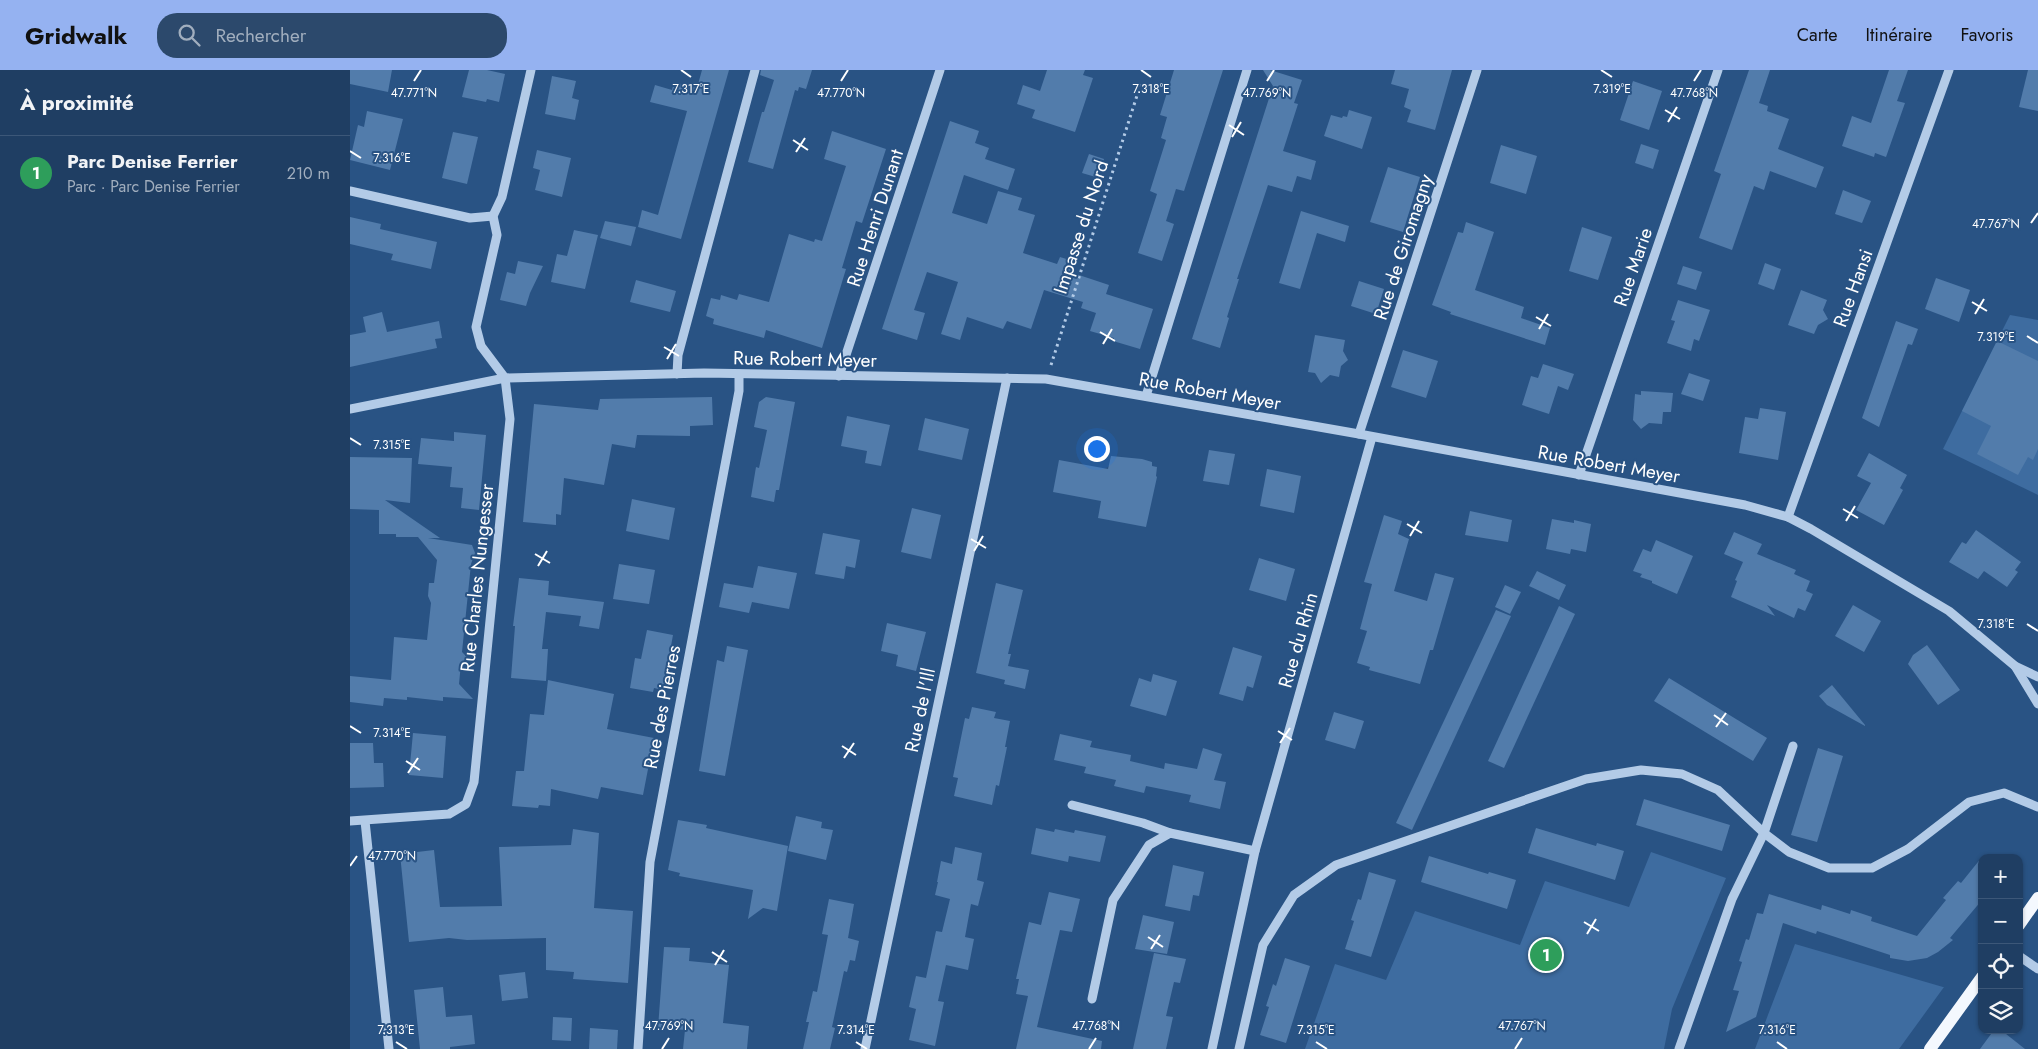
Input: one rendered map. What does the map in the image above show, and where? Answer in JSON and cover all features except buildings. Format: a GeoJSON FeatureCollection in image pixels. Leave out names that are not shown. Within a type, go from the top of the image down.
{"type":"FeatureCollection","features":[{"type":"Feature","properties":{"kind":"main road"},"geometry":{"type":"LineString","coordinates":[[2023,919],[2038,898]]}},
{"type":"Feature","properties":{"kind":"main road"},"geometry":{"type":"LineString","coordinates":[[1930,1049],[1978,983]]}},
{"type":"Feature","properties":{"kind":"street"},"geometry":{"type":"LineString","coordinates":[[505,378],[481,346],[476,327],[497,235],[493,216],[502,197],[531,70]]}},
{"type":"Feature","properties":{"kind":"street"},"geometry":{"type":"LineString","coordinates":[[677,374],[678,355],[756,70]]}},
{"type":"Feature","properties":{"kind":"street","name":"Rue Henri Dunant"},"geometry":{"type":"LineString","coordinates":[[839,376],[940,70]]}},
{"type":"Feature","properties":{"kind":"street"},"geometry":{"type":"LineString","coordinates":[[1146,396],[1247,70]]}},
{"type":"Feature","properties":{"kind":"street","name":"Rue de Giromagny"},"geometry":{"type":"LineString","coordinates":[[1359,434],[1477,70]]}},
{"type":"Feature","properties":{"kind":"street","name":"Rue Marie"},"geometry":{"type":"LineString","coordinates":[[1579,475],[1718,70]]}},
{"type":"Feature","properties":{"kind":"street","name":"Rue Hansi"},"geometry":{"type":"LineString","coordinates":[[1788,517],[1949,70]]}},
{"type":"Feature","properties":{"kind":"street"},"geometry":{"type":"LineString","coordinates":[[350,191],[470,218],[493,216]]}},
{"type":"Feature","properties":{"kind":"street","name":"Rue Robert Meyer"},"geometry":{"type":"LineString","coordinates":[[350,409],[505,378],[739,374],[1046,380],[1359,434],[1745,505],[1788,517],[1811,528],[1949,611],[2015,666],[2038,677]]}},
{"type":"Feature","properties":{"kind":"street","name":"Rue des Pierres"},"geometry":{"type":"LineString","coordinates":[[638,1049],[650,862],[737,401],[739,374]]}},
{"type":"Feature","properties":{"kind":"street","name":"Rue Charles Nungesser"},"geometry":{"type":"LineString","coordinates":[[350,821],[449,814],[466,804],[474,782],[510,419],[505,378]]}},
{"type":"Feature","properties":{"kind":"street","name":"Rue de l'Ill"},"geometry":{"type":"LineString","coordinates":[[865,1049],[1007,378]]}},
{"type":"Feature","properties":{"kind":"street","name":"Rue du Rhin"},"geometry":{"type":"LineString","coordinates":[[1212,1049],[1256,851],[1372,437]]}},
{"type":"Feature","properties":{"kind":"street","name":"Rue Robert Meyer"},"geometry":{"type":"LineString","coordinates":[[2015,666],[2038,704]]}},
{"type":"Feature","properties":{"kind":"street"},"geometry":{"type":"LineString","coordinates":[[1679,1049],[1732,899],[1764,833],[1793,746]]}},
{"type":"Feature","properties":{"kind":"street"},"geometry":{"type":"LineString","coordinates":[[1239,1049],[1263,945],[1294,895],[1336,865],[1586,779],[1641,770],[1682,774],[1718,790],[1764,833],[1789,852],[1829,868],[1872,868],[1908,849],[1969,802],[2004,793],[2038,807]]}},
{"type":"Feature","properties":{"kind":"street"},"geometry":{"type":"LineString","coordinates":[[1072,806],[1143,823],[1170,833],[1256,851]]}},
{"type":"Feature","properties":{"kind":"street"},"geometry":{"type":"LineString","coordinates":[[365,821],[389,1049]]}},
{"type":"Feature","properties":{"kind":"street"},"geometry":{"type":"LineString","coordinates":[[1092,999],[1113,900],[1149,845],[1170,833]]}},
{"type":"Feature","properties":{"kind":"street"},"geometry":{"type":"LineString","coordinates":[[2023,959],[2038,969]]}},
{"type":"Feature","properties":{"kind":"path","name":"Impasse du Nord"},"geometry":{"type":"LineString","coordinates":[[1046,380],[1141,83]]}},
{"type":"Feature","properties":{"kind":"shaded area"},"geometry":{"type":"Polygon","coordinates":[[[2010,315],[2038,320],[2038,495],[1943,449],[2010,315]]]}},
{"type":"Feature","properties":{"kind":"shaded area"},"geometry":{"type":"Polygon","coordinates":[[[1651,852],[1726,878],[1672,1009],[1664,1049],[1305,1049],[1335,964],[1386,980],[1415,911],[1520,945],[1545,881],[1629,907],[1651,852]]]}},
{"type":"Feature","properties":{"kind":"shaded area"},"geometry":{"type":"Polygon","coordinates":[[[1795,944],[1944,987],[1899,1049],[1755,1049],[1795,944]]]}},
{"type":"Feature","properties":{"kind":"place","name":"Parc Denise Ferrier"},"geometry":{"type":"Point","coordinates":[1546,955]}}]}
